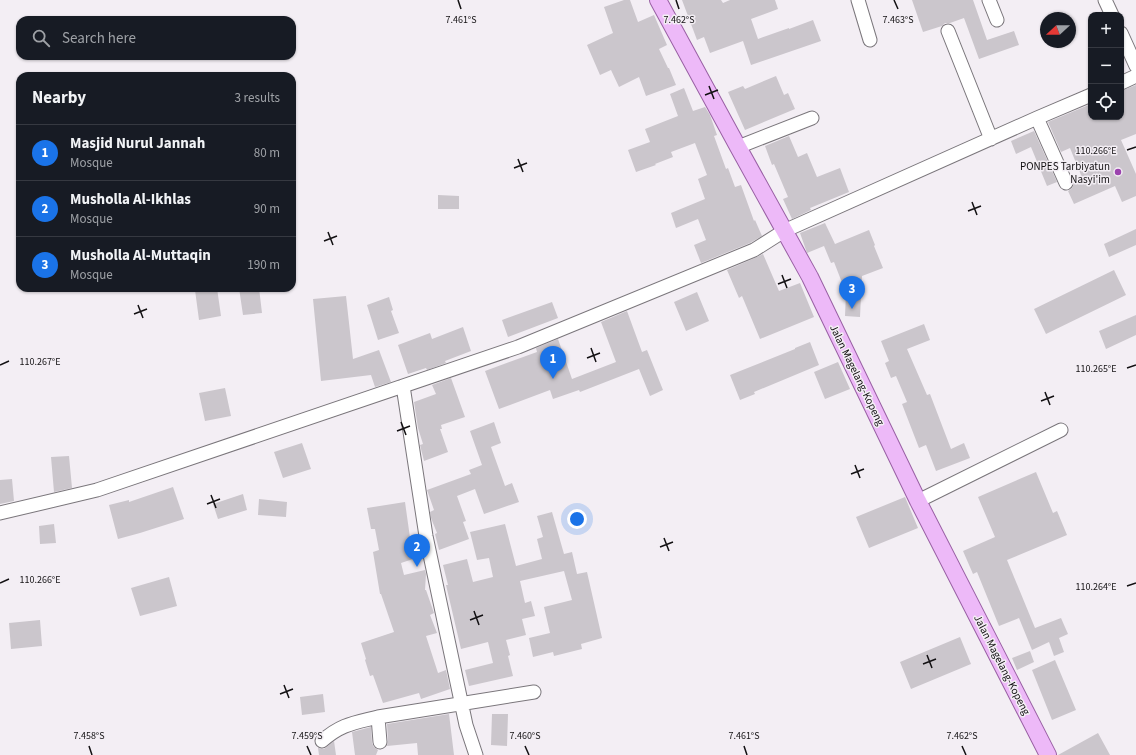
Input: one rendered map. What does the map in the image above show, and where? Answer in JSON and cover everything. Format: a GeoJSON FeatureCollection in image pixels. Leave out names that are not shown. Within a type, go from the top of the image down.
{"type":"FeatureCollection","features":[{"type":"Feature","properties":{"kind":"main road","name":"Jalan Magelang-Kopeng"},"geometry":{"type":"LineString","coordinates":[[658,0],[810,277],[918,501],[1048,755]]}},
{"type":"Feature","properties":{"kind":"street"},"geometry":{"type":"LineString","coordinates":[[858,0],[870,40]]}},
{"type":"Feature","properties":{"kind":"street"},"geometry":{"type":"LineString","coordinates":[[988,0],[997,20]]}},
{"type":"Feature","properties":{"kind":"street"},"geometry":{"type":"LineString","coordinates":[[1105,0],[1111,12]]}},
{"type":"Feature","properties":{"kind":"street"},"geometry":{"type":"LineString","coordinates":[[948,31],[991,140]]}},
{"type":"Feature","properties":{"kind":"street"},"geometry":{"type":"LineString","coordinates":[[1124,40],[1136,66]]}},
{"type":"Feature","properties":{"kind":"street"},"geometry":{"type":"LineString","coordinates":[[1124,82],[1136,76]]}},
{"type":"Feature","properties":{"kind":"street"},"geometry":{"type":"LineString","coordinates":[[0,513],[97,490],[518,347],[754,250],[784,231],[1088,96]]}},
{"type":"Feature","properties":{"kind":"street"},"geometry":{"type":"LineString","coordinates":[[738,148],[812,118]]}},
{"type":"Feature","properties":{"kind":"street"},"geometry":{"type":"LineString","coordinates":[[1037,118],[1066,183]]}},
{"type":"Feature","properties":{"kind":"street"},"geometry":{"type":"LineString","coordinates":[[403,386],[426,536],[466,725],[476,755]]}},
{"type":"Feature","properties":{"kind":"street"},"geometry":{"type":"LineString","coordinates":[[918,501],[1061,430]]}},
{"type":"Feature","properties":{"kind":"street"},"geometry":{"type":"LineString","coordinates":[[322,741],[340,727],[378,718],[534,692]]}},
{"type":"Feature","properties":{"kind":"street"},"geometry":{"type":"LineString","coordinates":[[378,718],[380,742]]}},
{"type":"Feature","properties":{"kind":"building"},"geometry":{"type":"Polygon","coordinates":[[[624,0],[630,0],[638,22],[654,15],[667,45],[659,49],[676,85],[646,96],[639,77],[619,87],[611,70],[600,75],[587,45],[613,33],[604,7],[624,0]]]}},
{"type":"Feature","properties":{"kind":"building"},"geometry":{"type":"Polygon","coordinates":[[[682,0],[721,0],[723,3],[730,0],[775,0],[778,9],[751,19],[758,39],[813,20],[821,41],[751,65],[743,41],[710,53],[704,37],[697,40],[682,0]]]}},
{"type":"Feature","properties":{"kind":"building"},"geometry":{"type":"Polygon","coordinates":[[[912,0],[973,0],[987,40],[1014,31],[1019,45],[979,59],[964,18],[950,23],[945,23],[942,26],[923,32],[912,0]]]}},
{"type":"Feature","properties":{"kind":"building"},"geometry":{"type":"Polygon","coordinates":[[[776,76],[784,95],[788,93],[795,109],[745,130],[728,92],[743,86],[745,89],[776,76]]]}},
{"type":"Feature","properties":{"kind":"building"},"geometry":{"type":"Polygon","coordinates":[[[1136,85],[1136,134],[1121,140],[1136,174],[1136,196],[1122,202],[1115,186],[1074,204],[1068,191],[1074,184],[1083,180],[1070,148],[1061,152],[1048,122],[1088,105],[1088,120],[1124,120],[1124,90],[1136,85]]]}},
{"type":"Feature","properties":{"kind":"building"},"geometry":{"type":"Polygon","coordinates":[[[684,88],[693,111],[705,107],[710,115],[717,135],[714,136],[726,169],[728,168],[735,187],[741,185],[754,221],[755,220],[762,236],[750,243],[701,263],[694,245],[706,240],[698,219],[676,228],[671,213],[705,199],[698,179],[707,175],[695,143],[671,152],[673,157],[636,172],[628,150],[650,142],[645,129],[678,116],[670,94],[684,88]]]}},
{"type":"Feature","properties":{"kind":"building"},"geometry":{"type":"Polygon","coordinates":[[[1034,131],[1057,182],[1047,186],[1031,147],[1016,154],[1011,141],[1034,131]]]}},
{"type":"Feature","properties":{"kind":"building"},"geometry":{"type":"Polygon","coordinates":[[[789,136],[798,157],[807,153],[817,177],[840,168],[849,192],[810,208],[811,210],[792,219],[783,199],[788,197],[774,164],[772,165],[765,146],[789,136]]]}},
{"type":"Feature","properties":{"kind":"building"},"geometry":{"type":"Polygon","coordinates":[[[438,195],[459,196],[459,209],[438,209],[438,195]]]}},
{"type":"Feature","properties":{"kind":"building"},"geometry":{"type":"Polygon","coordinates":[[[825,223],[835,244],[869,230],[875,245],[874,246],[883,268],[862,276],[860,317],[845,316],[846,293],[834,262],[831,263],[824,246],[807,253],[800,233],[825,223]]]}},
{"type":"Feature","properties":{"kind":"building"},"geometry":{"type":"Polygon","coordinates":[[[1136,229],[1136,245],[1109,257],[1104,244],[1136,229]]]}},
{"type":"Feature","properties":{"kind":"building"},"geometry":{"type":"Polygon","coordinates":[[[763,254],[779,291],[800,283],[814,317],[760,339],[742,296],[739,298],[727,270],[763,254]]]}},
{"type":"Feature","properties":{"kind":"building"},"geometry":{"type":"Polygon","coordinates":[[[1114,270],[1126,295],[1046,334],[1034,309],[1114,270]]]}},
{"type":"Feature","properties":{"kind":"building"},"geometry":{"type":"Polygon","coordinates":[[[195,292],[218,292],[221,316],[199,320],[195,292]]]}},
{"type":"Feature","properties":{"kind":"building"},"geometry":{"type":"Polygon","coordinates":[[[240,292],[259,292],[262,313],[243,315],[240,292]]]}},
{"type":"Feature","properties":{"kind":"building"},"geometry":{"type":"Polygon","coordinates":[[[697,292],[709,321],[686,331],[674,302],[697,292]]]}},
{"type":"Feature","properties":{"kind":"building"},"geometry":{"type":"Polygon","coordinates":[[[346,296],[353,359],[379,350],[391,382],[375,387],[371,375],[321,381],[313,299],[346,296]]]}},
{"type":"Feature","properties":{"kind":"building"},"geometry":{"type":"Polygon","coordinates":[[[389,297],[393,310],[391,311],[399,333],[378,340],[367,305],[389,297]]]}},
{"type":"Feature","properties":{"kind":"building"},"geometry":{"type":"Polygon","coordinates":[[[552,302],[558,318],[508,337],[502,320],[552,302]]]}},
{"type":"Feature","properties":{"kind":"building"},"geometry":{"type":"Polygon","coordinates":[[[627,311],[642,352],[647,350],[663,390],[650,396],[639,369],[580,392],[579,390],[553,399],[550,390],[499,409],[485,371],[537,352],[536,348],[558,339],[572,379],[616,362],[601,322],[627,311]]]}},
{"type":"Feature","properties":{"kind":"building"},"geometry":{"type":"Polygon","coordinates":[[[1136,315],[1136,335],[1106,349],[1099,331],[1136,315]]]}},
{"type":"Feature","properties":{"kind":"building"},"geometry":{"type":"Polygon","coordinates":[[[924,324],[930,340],[907,349],[927,395],[930,394],[951,449],[964,443],[970,458],[936,471],[926,445],[919,448],[902,404],[907,402],[896,376],[891,378],[885,363],[889,361],[881,341],[924,324]]]}},
{"type":"Feature","properties":{"kind":"building"},"geometry":{"type":"Polygon","coordinates":[[[463,327],[471,351],[427,370],[426,368],[408,374],[398,345],[430,333],[432,339],[463,327]]]}},
{"type":"Feature","properties":{"kind":"building"},"geometry":{"type":"Polygon","coordinates":[[[810,342],[819,365],[754,392],[755,394],[740,400],[730,375],[810,342]]]}},
{"type":"Feature","properties":{"kind":"building"},"geometry":{"type":"Polygon","coordinates":[[[838,362],[850,389],[825,399],[814,372],[838,362]]]}},
{"type":"Feature","properties":{"kind":"building"},"geometry":{"type":"Polygon","coordinates":[[[451,378],[465,417],[441,425],[442,429],[440,429],[448,452],[424,461],[420,445],[423,444],[418,428],[414,402],[436,394],[432,385],[451,378]]]}},
{"type":"Feature","properties":{"kind":"building"},"geometry":{"type":"Polygon","coordinates":[[[225,388],[231,416],[205,421],[199,393],[225,388]]]}},
{"type":"Feature","properties":{"kind":"building"},"geometry":{"type":"Polygon","coordinates":[[[494,422],[501,443],[491,447],[505,486],[512,483],[519,502],[484,514],[475,489],[457,496],[466,521],[463,522],[469,539],[439,550],[435,534],[437,533],[430,512],[434,510],[427,490],[471,474],[469,470],[482,465],[470,431],[494,422]]]}},
{"type":"Feature","properties":{"kind":"building"},"geometry":{"type":"Polygon","coordinates":[[[302,443],[311,469],[283,478],[274,452],[302,443]]]}},
{"type":"Feature","properties":{"kind":"building"},"geometry":{"type":"Polygon","coordinates":[[[69,456],[72,488],[54,492],[51,457],[69,456]]]}},
{"type":"Feature","properties":{"kind":"building"},"geometry":{"type":"Polygon","coordinates":[[[1036,472],[1053,513],[1057,511],[1067,535],[1007,560],[1035,628],[1061,618],[1068,634],[1059,638],[1064,652],[1054,656],[1049,642],[1032,650],[1019,618],[999,626],[977,572],[973,574],[963,551],[995,537],[978,497],[1036,472]]]}},
{"type":"Feature","properties":{"kind":"building"},"geometry":{"type":"Polygon","coordinates":[[[12,479],[14,501],[0,504],[0,480],[12,479]]]}},
{"type":"Feature","properties":{"kind":"building"},"geometry":{"type":"Polygon","coordinates":[[[173,487],[184,519],[118,539],[109,505],[129,500],[129,502],[173,487]]]}},
{"type":"Feature","properties":{"kind":"building"},"geometry":{"type":"Polygon","coordinates":[[[243,494],[247,510],[218,519],[213,504],[243,494]]]}},
{"type":"Feature","properties":{"kind":"building"},"geometry":{"type":"Polygon","coordinates":[[[905,497],[918,528],[869,548],[856,517],[905,497]]]}},
{"type":"Feature","properties":{"kind":"building"},"geometry":{"type":"Polygon","coordinates":[[[259,499],[287,502],[286,517],[258,515],[259,499]]]}},
{"type":"Feature","properties":{"kind":"building"},"geometry":{"type":"Polygon","coordinates":[[[405,502],[413,559],[401,563],[404,575],[425,570],[425,590],[434,613],[430,615],[437,633],[426,636],[438,673],[446,670],[450,689],[421,699],[419,693],[383,703],[373,675],[370,676],[361,643],[394,632],[380,594],[373,552],[379,550],[375,529],[371,529],[367,508],[405,502]]]}},
{"type":"Feature","properties":{"kind":"building"},"geometry":{"type":"Polygon","coordinates":[[[552,512],[564,554],[572,552],[577,574],[587,572],[602,638],[581,644],[582,649],[554,656],[553,652],[533,657],[529,638],[550,633],[544,607],[572,600],[564,571],[520,581],[525,603],[531,601],[535,616],[522,619],[526,635],[506,640],[513,676],[469,686],[465,670],[493,663],[488,642],[461,649],[446,585],[448,585],[443,565],[467,559],[473,582],[493,577],[489,558],[477,560],[470,532],[505,524],[516,566],[542,559],[537,539],[543,537],[537,516],[552,512]]]}},
{"type":"Feature","properties":{"kind":"building"},"geometry":{"type":"Polygon","coordinates":[[[54,524],[56,543],[40,544],[39,526],[54,524]]]}},
{"type":"Feature","properties":{"kind":"building"},"geometry":{"type":"Polygon","coordinates":[[[169,577],[177,606],[140,616],[131,588],[169,577]]]}},
{"type":"Feature","properties":{"kind":"building"},"geometry":{"type":"Polygon","coordinates":[[[40,620],[42,646],[11,649],[9,623],[40,620]]]}},
{"type":"Feature","properties":{"kind":"building"},"geometry":{"type":"Polygon","coordinates":[[[960,637],[971,664],[911,689],[900,662],[960,637]]]}},
{"type":"Feature","properties":{"kind":"building"},"geometry":{"type":"Polygon","coordinates":[[[1030,651],[1034,662],[1017,670],[1012,658],[1030,651]]]}},
{"type":"Feature","properties":{"kind":"building"},"geometry":{"type":"Polygon","coordinates":[[[1055,660],[1076,710],[1052,720],[1032,670],[1055,660]]]}},
{"type":"Feature","properties":{"kind":"building"},"geometry":{"type":"Polygon","coordinates":[[[323,694],[325,712],[302,715],[300,697],[323,694]]]}},
{"type":"Feature","properties":{"kind":"building"},"geometry":{"type":"Polygon","coordinates":[[[449,714],[454,755],[418,755],[417,743],[387,746],[387,724],[449,714]]]}},
{"type":"Feature","properties":{"kind":"building"},"geometry":{"type":"Polygon","coordinates":[[[492,714],[508,714],[507,746],[491,745],[492,714]]]}},
{"type":"Feature","properties":{"kind":"building"},"geometry":{"type":"Polygon","coordinates":[[[371,727],[372,743],[378,750],[376,755],[355,755],[352,732],[371,727]]]}},
{"type":"Feature","properties":{"kind":"building"},"geometry":{"type":"Polygon","coordinates":[[[1098,733],[1110,755],[1058,755],[1098,733]]]}},
{"type":"Feature","properties":{"kind":"building"},"geometry":{"type":"Polygon","coordinates":[[[334,741],[336,755],[319,755],[318,748],[324,749],[334,741]]]}},
{"type":"Feature","properties":{"kind":"place","name":"PONPES Tarbiyatun Nasyi'im"},"geometry":{"type":"Point","coordinates":[1118,172]}},
{"type":"Feature","properties":{"kind":"place","name":"Musholla Al-Muttaqin"},"geometry":{"type":"Point","coordinates":[852,309]}},
{"type":"Feature","properties":{"kind":"place","name":"Masjid Nurul Jannah"},"geometry":{"type":"Point","coordinates":[553,379]}},
{"type":"Feature","properties":{"kind":"place","name":"Musholla Al-Ikhlas"},"geometry":{"type":"Point","coordinates":[417,567]}}]}
